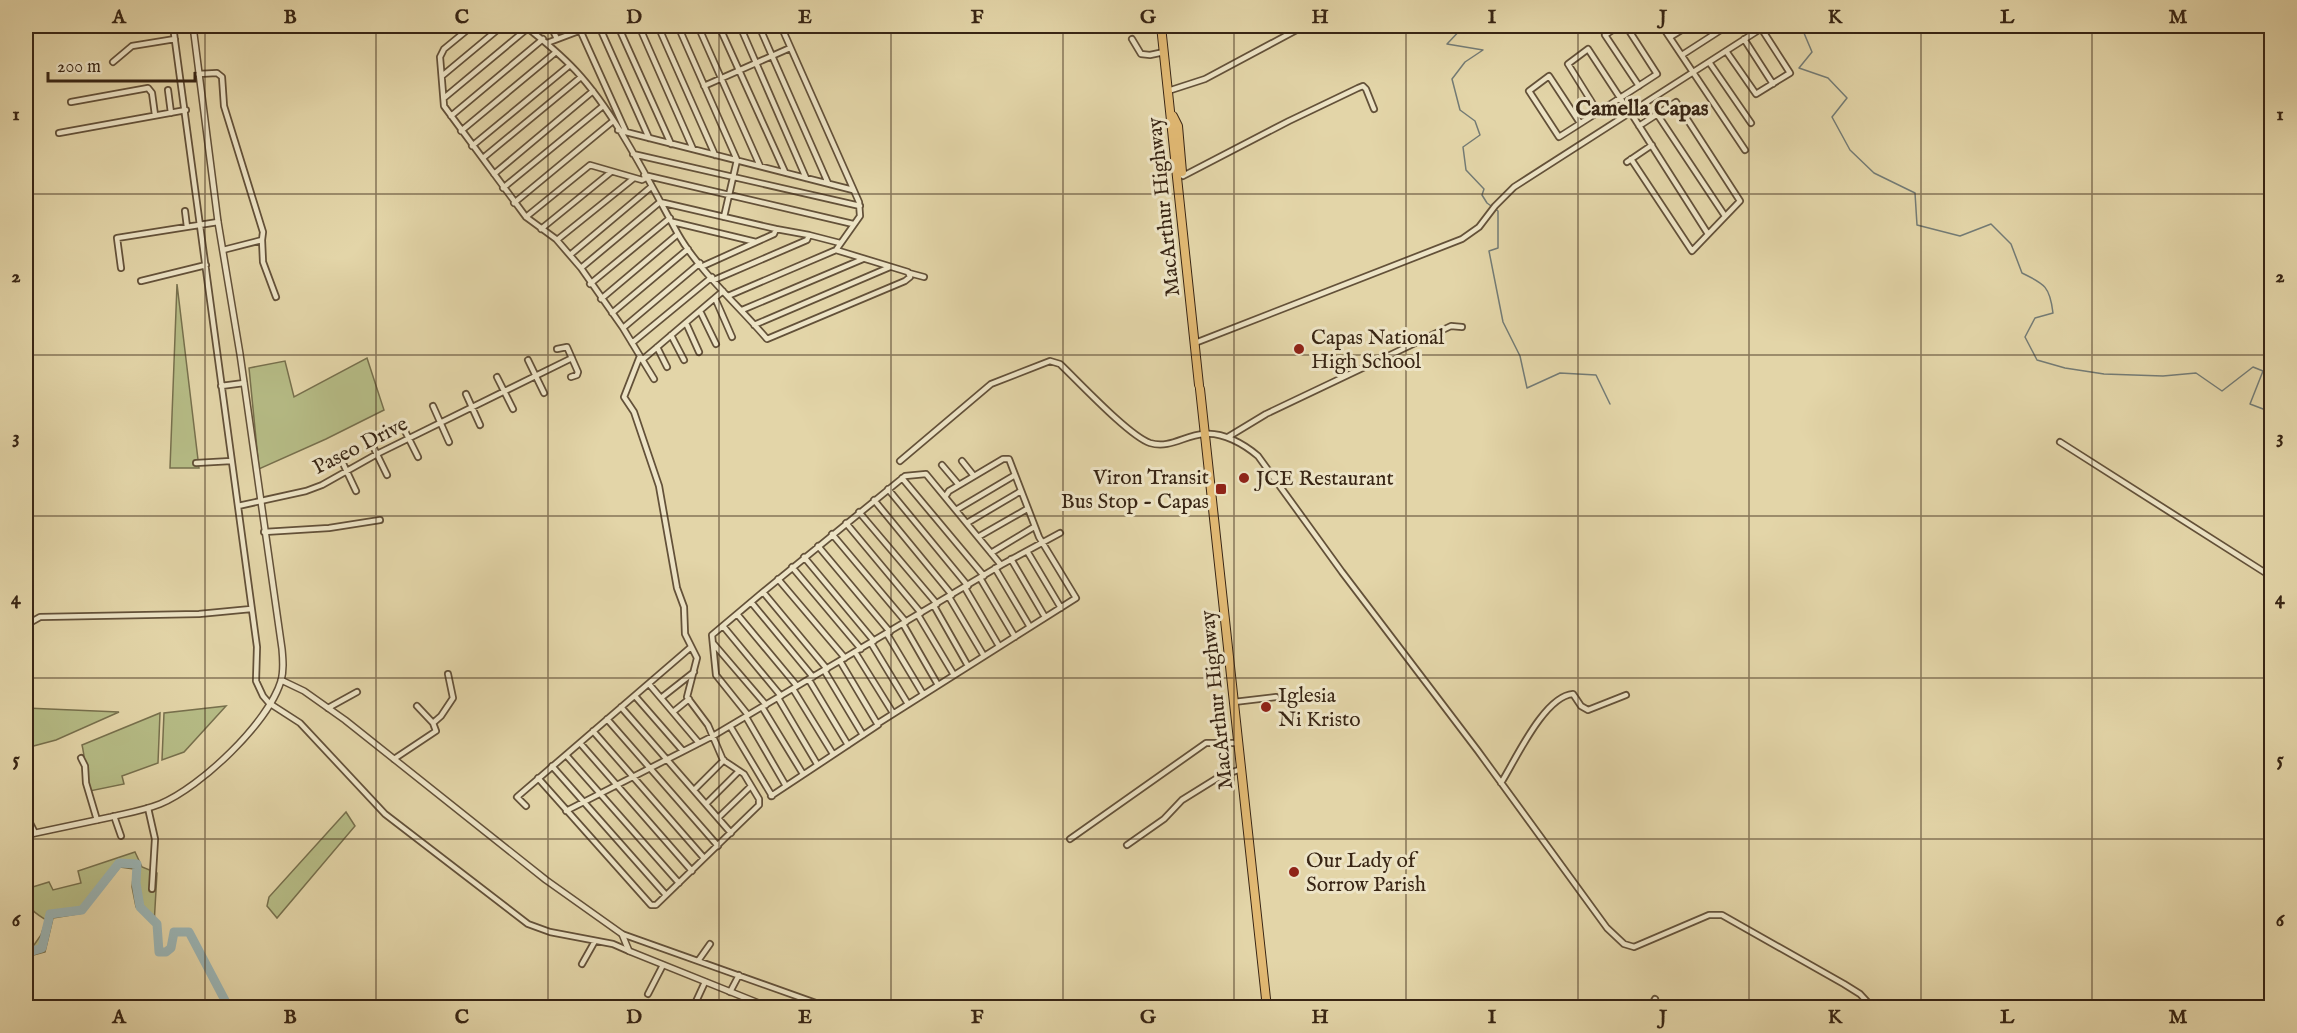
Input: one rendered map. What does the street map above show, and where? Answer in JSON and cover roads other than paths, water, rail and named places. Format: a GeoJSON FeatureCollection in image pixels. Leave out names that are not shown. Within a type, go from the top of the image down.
{"type":"FeatureCollection","features":[{"type":"Feature","properties":{"kind":"highway","name":"MacArthur Highway"},"geometry":{"type":"LineString","coordinates":[[1161,26],[1267,1008]]}},
{"type":"Feature","properties":{"kind":"highway"},"geometry":{"type":"LineString","coordinates":[[1170,111],[1178,126],[1185,195],[1182,215]]}},
{"type":"Feature","properties":{"kind":"street"},"geometry":{"type":"LineString","coordinates":[[173,26],[257,652],[256,681],[260,691],[269,703],[300,723],[385,814],[523,920],[550,932],[613,944],[771,1008]]}},
{"type":"Feature","properties":{"kind":"street"},"geometry":{"type":"LineString","coordinates":[[26,835],[148,808],[172,798],[207,773],[241,740],[269,703],[281,681],[283,658],[244,383],[218,222],[193,26]]}},
{"type":"Feature","properties":{"kind":"street"},"geometry":{"type":"LineString","coordinates":[[472,26],[442,52],[440,57],[444,106],[514,203],[526,217],[557,240],[570,255],[623,328],[654,379]]}},
{"type":"Feature","properties":{"kind":"street"},"geometry":{"type":"LineString","coordinates":[[442,76],[502,26]]}},
{"type":"Feature","properties":{"kind":"street"},"geometry":{"type":"LineString","coordinates":[[444,98],[528,26],[570,65],[593,91],[633,154],[688,249],[773,345]]}},
{"type":"Feature","properties":{"kind":"street"},"geometry":{"type":"LineString","coordinates":[[551,26],[557,39]]}},
{"type":"Feature","properties":{"kind":"street"},"geometry":{"type":"LineString","coordinates":[[570,26],[573,33]]}},
{"type":"Feature","properties":{"kind":"street"},"geometry":{"type":"LineString","coordinates":[[451,116],[545,41],[557,39],[590,26]]}},
{"type":"Feature","properties":{"kind":"street"},"geometry":{"type":"LineString","coordinates":[[599,26],[649,138]]}},
{"type":"Feature","properties":{"kind":"street"},"geometry":{"type":"LineString","coordinates":[[618,26],[671,144]]}},
{"type":"Feature","properties":{"kind":"street"},"geometry":{"type":"LineString","coordinates":[[639,26],[693,150]]}},
{"type":"Feature","properties":{"kind":"street"},"geometry":{"type":"LineString","coordinates":[[658,26],[715,155]]}},
{"type":"Feature","properties":{"kind":"street"},"geometry":{"type":"LineString","coordinates":[[678,26],[737,160],[724,217]]}},
{"type":"Feature","properties":{"kind":"street"},"geometry":{"type":"LineString","coordinates":[[698,26],[760,166]]}},
{"type":"Feature","properties":{"kind":"street"},"geometry":{"type":"LineString","coordinates":[[719,26],[785,172]]}},
{"type":"Feature","properties":{"kind":"street"},"geometry":{"type":"LineString","coordinates":[[740,26],[806,178]]}},
{"type":"Feature","properties":{"kind":"street"},"geometry":{"type":"LineString","coordinates":[[759,26],[828,183]]}},
{"type":"Feature","properties":{"kind":"street"},"geometry":{"type":"LineString","coordinates":[[728,296],[836,250],[860,216],[860,206],[781,26]]}},
{"type":"Feature","properties":{"kind":"street"},"geometry":{"type":"LineString","coordinates":[[1168,91],[1205,79],[1304,26]]}},
{"type":"Feature","properties":{"kind":"street"},"geometry":{"type":"LineString","coordinates":[[1619,26],[1605,36],[1639,86]]}},
{"type":"Feature","properties":{"kind":"street"},"geometry":{"type":"LineString","coordinates":[[1581,123],[1549,76],[1529,91],[1559,137],[1581,123],[1598,112],[1619,98],[1639,86],[1657,74],[1626,26]]}},
{"type":"Feature","properties":{"kind":"street"},"geometry":{"type":"LineString","coordinates":[[1662,26],[1745,150]]}},
{"type":"Feature","properties":{"kind":"street"},"geometry":{"type":"LineString","coordinates":[[1670,37],[1688,26]]}},
{"type":"Feature","properties":{"kind":"street"},"geometry":{"type":"LineString","coordinates":[[1682,55],[1727,26]]}},
{"type":"Feature","properties":{"kind":"street"},"geometry":{"type":"LineString","coordinates":[[1195,343],[1462,239],[1479,227],[1514,187],[1763,27],[1790,73],[1756,94],[1726,51]]}},
{"type":"Feature","properties":{"kind":"street"},"geometry":{"type":"LineString","coordinates":[[580,30],[626,132]]}},
{"type":"Feature","properties":{"kind":"street"},"geometry":{"type":"LineString","coordinates":[[113,62],[132,46],[175,39]]}},
{"type":"Feature","properties":{"kind":"street"},"geometry":{"type":"LineString","coordinates":[[1132,39],[1140,54],[1164,52]]}},
{"type":"Feature","properties":{"kind":"street"},"geometry":{"type":"LineString","coordinates":[[1744,39],[1773,84]]}},
{"type":"Feature","properties":{"kind":"street"},"geometry":{"type":"LineString","coordinates":[[704,86],[790,48]]}},
{"type":"Feature","properties":{"kind":"street"},"geometry":{"type":"LineString","coordinates":[[1598,112],[1568,64],[1588,49],[1708,234]]}},
{"type":"Feature","properties":{"kind":"street"},"geometry":{"type":"LineString","coordinates":[[461,131],[556,52]]}},
{"type":"Feature","properties":{"kind":"street"},"geometry":{"type":"LineString","coordinates":[[1709,62],[1751,123]]}},
{"type":"Feature","properties":{"kind":"street"},"geometry":{"type":"LineString","coordinates":[[472,146],[570,65]]}},
{"type":"Feature","properties":{"kind":"street"},"geometry":{"type":"LineString","coordinates":[[198,74],[217,73],[222,77],[224,106],[263,232],[263,262],[276,297]]}},
{"type":"Feature","properties":{"kind":"street"},"geometry":{"type":"LineString","coordinates":[[483,158],[581,77]]}},
{"type":"Feature","properties":{"kind":"street"},"geometry":{"type":"LineString","coordinates":[[1183,176],[1280,125],[1363,86],[1374,109]]}},
{"type":"Feature","properties":{"kind":"street"},"geometry":{"type":"LineString","coordinates":[[71,102],[148,88],[152,93],[155,115]]}},
{"type":"Feature","properties":{"kind":"street"},"geometry":{"type":"LineString","coordinates":[[168,90],[171,113]]}},
{"type":"Feature","properties":{"kind":"street"},"geometry":{"type":"LineString","coordinates":[[494,174],[593,91]]}},
{"type":"Feature","properties":{"kind":"street"},"geometry":{"type":"LineString","coordinates":[[1639,126],[1676,102],[1739,198],[1740,201],[1692,251],[1629,160],[1652,145]]}},
{"type":"Feature","properties":{"kind":"street"},"geometry":{"type":"LineString","coordinates":[[503,188],[603,106]]}},
{"type":"Feature","properties":{"kind":"street"},"geometry":{"type":"LineString","coordinates":[[58,133],[186,110]]}},
{"type":"Feature","properties":{"kind":"street"},"geometry":{"type":"LineString","coordinates":[[1657,114],[1725,216]]}},
{"type":"Feature","properties":{"kind":"street"},"geometry":{"type":"LineString","coordinates":[[514,203],[613,121]]}},
{"type":"Feature","properties":{"kind":"street"},"geometry":{"type":"LineString","coordinates":[[618,130],[853,190]]}},
{"type":"Feature","properties":{"kind":"street"},"geometry":{"type":"LineString","coordinates":[[633,154],[860,206]]}},
{"type":"Feature","properties":{"kind":"street"},"geometry":{"type":"LineString","coordinates":[[526,217],[590,165],[642,180],[645,177],[853,224]]}},
{"type":"Feature","properties":{"kind":"street"},"geometry":{"type":"LineString","coordinates":[[541,229],[611,172]]}},
{"type":"Feature","properties":{"kind":"street"},"geometry":{"type":"LineString","coordinates":[[557,240],[634,178]]}},
{"type":"Feature","properties":{"kind":"street"},"geometry":{"type":"LineString","coordinates":[[570,255],[651,187]]}},
{"type":"Feature","properties":{"kind":"street"},"geometry":{"type":"LineString","coordinates":[[660,202],[840,243]]}},
{"type":"Feature","properties":{"kind":"street"},"geometry":{"type":"LineString","coordinates":[[580,268],[660,202]]}},
{"type":"Feature","properties":{"kind":"street"},"geometry":{"type":"LineString","coordinates":[[186,211],[187,227]]}},
{"type":"Feature","properties":{"kind":"street"},"geometry":{"type":"LineString","coordinates":[[671,220],[756,242]]}},
{"type":"Feature","properties":{"kind":"street"},"geometry":{"type":"LineString","coordinates":[[590,284],[671,220]]}},
{"type":"Feature","properties":{"kind":"street"},"geometry":{"type":"LineString","coordinates":[[121,268],[117,238],[218,222]]}},
{"type":"Feature","properties":{"kind":"street"},"geometry":{"type":"LineString","coordinates":[[623,328],[701,265],[774,234],[776,229]]}},
{"type":"Feature","properties":{"kind":"street"},"geometry":{"type":"LineString","coordinates":[[601,299],[678,234]]}},
{"type":"Feature","properties":{"kind":"street"},"geometry":{"type":"LineString","coordinates":[[632,343],[713,278],[807,240],[809,235]]}},
{"type":"Feature","properties":{"kind":"street"},"geometry":{"type":"LineString","coordinates":[[223,250],[262,240]]}},
{"type":"Feature","properties":{"kind":"street"},"geometry":{"type":"LineString","coordinates":[[612,313],[688,249]]}},
{"type":"Feature","properties":{"kind":"street"},"geometry":{"type":"LineString","coordinates":[[836,250],[924,277]]}},
{"type":"Feature","properties":{"kind":"street"},"geometry":{"type":"LineString","coordinates":[[742,310],[863,260]]}},
{"type":"Feature","properties":{"kind":"street"},"geometry":{"type":"LineString","coordinates":[[141,281],[206,266]]}},
{"type":"Feature","properties":{"kind":"street"},"geometry":{"type":"LineString","coordinates":[[754,325],[890,267]]}},
{"type":"Feature","properties":{"kind":"street"},"geometry":{"type":"LineString","coordinates":[[767,339],[905,281],[910,277],[909,273]]}},
{"type":"Feature","properties":{"kind":"street"},"geometry":{"type":"LineString","coordinates":[[538,778],[651,905],[656,905],[759,805],[759,799],[744,774],[724,760],[708,725],[687,694],[697,662],[685,634],[684,608],[677,588],[659,486],[634,412],[624,397],[641,358],[723,291]]}},
{"type":"Feature","properties":{"kind":"street"},"geometry":{"type":"LineString","coordinates":[[715,298],[732,337]]}},
{"type":"Feature","properties":{"kind":"street"},"geometry":{"type":"LineString","coordinates":[[700,311],[716,344]]}},
{"type":"Feature","properties":{"kind":"street"},"geometry":{"type":"LineString","coordinates":[[686,323],[699,351]]}},
{"type":"Feature","properties":{"kind":"street"},"geometry":{"type":"LineString","coordinates":[[1228,437],[1266,414],[1451,326],[1462,327]]}},
{"type":"Feature","properties":{"kind":"street"},"geometry":{"type":"LineString","coordinates":[[671,335],[684,360]]}},
{"type":"Feature","properties":{"kind":"street"},"geometry":{"type":"LineString","coordinates":[[557,349],[567,347],[578,373],[571,377]]}},
{"type":"Feature","properties":{"kind":"street"},"geometry":{"type":"LineString","coordinates":[[657,347],[666,367]]}},
{"type":"Feature","properties":{"kind":"street","name":"Paseo Drive"},"geometry":{"type":"LineString","coordinates":[[238,506],[312,489],[377,454],[572,358]]}},
{"type":"Feature","properties":{"kind":"street"},"geometry":{"type":"LineString","coordinates":[[528,360],[544,393]]}},
{"type":"Feature","properties":{"kind":"street"},"geometry":{"type":"LineString","coordinates":[[900,461],[991,384],[1050,361],[1060,364],[1125,425],[1148,442],[1165,445],[1204,433],[1228,437],[1243,444],[1258,456],[1607,928],[1624,944],[1640,946],[1709,915],[1717,914],[1742,925],[1844,984],[1860,994],[1873,1008]]}},
{"type":"Feature","properties":{"kind":"street"},"geometry":{"type":"LineString","coordinates":[[497,377],[513,409]]}},
{"type":"Feature","properties":{"kind":"street"},"geometry":{"type":"LineString","coordinates":[[221,386],[244,383]]}},
{"type":"Feature","properties":{"kind":"street"},"geometry":{"type":"LineString","coordinates":[[466,394],[480,425]]}},
{"type":"Feature","properties":{"kind":"street"},"geometry":{"type":"LineString","coordinates":[[433,406],[449,442]]}},
{"type":"Feature","properties":{"kind":"street"},"geometry":{"type":"LineString","coordinates":[[401,423],[417,457]]}},
{"type":"Feature","properties":{"kind":"street"},"geometry":{"type":"LineString","coordinates":[[369,438],[387,475]]}},
{"type":"Feature","properties":{"kind":"street"},"geometry":{"type":"LineString","coordinates":[[2060,442],[2271,577]]}},
{"type":"Feature","properties":{"kind":"street"},"geometry":{"type":"LineString","coordinates":[[340,457],[356,490]]}},
{"type":"Feature","properties":{"kind":"street"},"geometry":{"type":"LineString","coordinates":[[730,726],[772,797],[893,713],[1076,598],[1034,527],[1007,458],[959,485],[945,496]]}},
{"type":"Feature","properties":{"kind":"street"},"geometry":{"type":"LineString","coordinates":[[196,464],[231,460]]}},
{"type":"Feature","properties":{"kind":"street"},"geometry":{"type":"LineString","coordinates":[[962,461],[974,476]]}},
{"type":"Feature","properties":{"kind":"street"},"geometry":{"type":"LineString","coordinates":[[942,465],[959,485]]}},
{"type":"Feature","properties":{"kind":"street"},"geometry":{"type":"LineString","coordinates":[[786,786],[747,716],[716,675],[712,634],[874,500],[902,478],[914,474],[926,474],[1001,565]]}},
{"type":"Feature","properties":{"kind":"street"},"geometry":{"type":"LineString","coordinates":[[956,510],[1015,475]]}},
{"type":"Feature","properties":{"kind":"street"},"geometry":{"type":"LineString","coordinates":[[902,478],[982,577],[1015,637]]}},
{"type":"Feature","properties":{"kind":"street"},"geometry":{"type":"LineString","coordinates":[[888,489],[966,587],[999,646]]}},
{"type":"Feature","properties":{"kind":"street"},"geometry":{"type":"LineString","coordinates":[[967,523],[1021,491]]}},
{"type":"Feature","properties":{"kind":"street"},"geometry":{"type":"LineString","coordinates":[[874,500],[951,596],[984,656]]}},
{"type":"Feature","properties":{"kind":"street"},"geometry":{"type":"LineString","coordinates":[[978,537],[1027,509]]}},
{"type":"Feature","properties":{"kind":"street"},"geometry":{"type":"LineString","coordinates":[[859,512],[935,605],[968,666]]}},
{"type":"Feature","properties":{"kind":"street"},"geometry":{"type":"LineString","coordinates":[[264,532],[329,528],[380,520]]}},
{"type":"Feature","properties":{"kind":"street"},"geometry":{"type":"LineString","coordinates":[[846,523],[919,614],[954,675]]}},
{"type":"Feature","properties":{"kind":"street"},"geometry":{"type":"LineString","coordinates":[[991,553],[1034,527]]}},
{"type":"Feature","properties":{"kind":"street"},"geometry":{"type":"LineString","coordinates":[[566,811],[713,736],[995,568],[1060,533]]}},
{"type":"Feature","properties":{"kind":"street"},"geometry":{"type":"LineString","coordinates":[[832,534],[904,623],[938,685]]}},
{"type":"Feature","properties":{"kind":"street"},"geometry":{"type":"LineString","coordinates":[[818,546],[888,633],[923,694]]}},
{"type":"Feature","properties":{"kind":"street"},"geometry":{"type":"LineString","coordinates":[[1027,551],[1060,608]]}},
{"type":"Feature","properties":{"kind":"street"},"geometry":{"type":"LineString","coordinates":[[804,557],[873,642],[908,704]]}},
{"type":"Feature","properties":{"kind":"street"},"geometry":{"type":"LineString","coordinates":[[1011,559],[1045,617]]}},
{"type":"Feature","properties":{"kind":"street"},"geometry":{"type":"LineString","coordinates":[[792,567],[861,649]]}},
{"type":"Feature","properties":{"kind":"street"},"geometry":{"type":"LineString","coordinates":[[995,568],[1030,627]]}},
{"type":"Feature","properties":{"kind":"street"},"geometry":{"type":"LineString","coordinates":[[778,579],[843,660],[877,724]]}},
{"type":"Feature","properties":{"kind":"street"},"geometry":{"type":"LineString","coordinates":[[763,592],[826,670],[863,735]]}},
{"type":"Feature","properties":{"kind":"street"},"geometry":{"type":"LineString","coordinates":[[750,602],[811,678],[848,745]]}},
{"type":"Feature","properties":{"kind":"street"},"geometry":{"type":"LineString","coordinates":[[26,625],[40,617],[199,614],[251,609]]}},
{"type":"Feature","properties":{"kind":"street"},"geometry":{"type":"LineString","coordinates":[[737,614],[795,688],[832,754]]}},
{"type":"Feature","properties":{"kind":"street"},"geometry":{"type":"LineString","coordinates":[[723,626],[780,697],[817,764]]}},
{"type":"Feature","properties":{"kind":"street"},"geometry":{"type":"LineString","coordinates":[[712,642],[764,706],[803,774]]}},
{"type":"Feature","properties":{"kind":"street"},"geometry":{"type":"LineString","coordinates":[[526,806],[517,796],[692,647]]}},
{"type":"Feature","properties":{"kind":"street"},"geometry":{"type":"LineString","coordinates":[[855,652],[893,713]]}},
{"type":"Feature","properties":{"kind":"street"},"geometry":{"type":"LineString","coordinates":[[661,698],[694,672]]}},
{"type":"Feature","properties":{"kind":"street"},"geometry":{"type":"LineString","coordinates":[[433,723],[441,716],[453,698],[448,674]]}},
{"type":"Feature","properties":{"kind":"street"},"geometry":{"type":"LineString","coordinates":[[281,681],[304,692],[328,708],[546,880],[622,934],[830,1008]]}},
{"type":"Feature","properties":{"kind":"street"},"geometry":{"type":"LineString","coordinates":[[649,684],[699,743]]}},
{"type":"Feature","properties":{"kind":"street"},"geometry":{"type":"LineString","coordinates":[[328,708],[357,692]]}},
{"type":"Feature","properties":{"kind":"street"},"geometry":{"type":"LineString","coordinates":[[1500,783],[1533,730],[1555,702],[1573,694],[1584,709],[1591,709],[1626,695]]}},
{"type":"Feature","properties":{"kind":"street"},"geometry":{"type":"LineString","coordinates":[[634,696],[683,751]]}},
{"type":"Feature","properties":{"kind":"street"},"geometry":{"type":"LineString","coordinates":[[1234,702],[1276,697]]}},
{"type":"Feature","properties":{"kind":"street"},"geometry":{"type":"LineString","coordinates":[[673,712],[689,699]]}},
{"type":"Feature","properties":{"kind":"street"},"geometry":{"type":"LineString","coordinates":[[394,759],[436,730],[433,723],[417,706]]}},
{"type":"Feature","properties":{"kind":"street"},"geometry":{"type":"LineString","coordinates":[[621,707],[731,833]]}},
{"type":"Feature","properties":{"kind":"street"},"geometry":{"type":"LineString","coordinates":[[607,719],[718,846]]}},
{"type":"Feature","properties":{"kind":"street"},"geometry":{"type":"LineString","coordinates":[[593,731],[704,858]]}},
{"type":"Feature","properties":{"kind":"street"},"geometry":{"type":"LineString","coordinates":[[580,743],[692,871]]}},
{"type":"Feature","properties":{"kind":"street"},"geometry":{"type":"LineString","coordinates":[[1070,839],[1206,743],[1238,743]]}},
{"type":"Feature","properties":{"kind":"street"},"geometry":{"type":"LineString","coordinates":[[566,754],[679,883]]}},
{"type":"Feature","properties":{"kind":"street"},"geometry":{"type":"LineString","coordinates":[[81,758],[85,766],[86,783],[97,820]]}},
{"type":"Feature","properties":{"kind":"street"},"geometry":{"type":"LineString","coordinates":[[694,790],[724,760]]}},
{"type":"Feature","properties":{"kind":"street"},"geometry":{"type":"LineString","coordinates":[[552,766],[666,895]]}},
{"type":"Feature","properties":{"kind":"street"},"geometry":{"type":"LineString","coordinates":[[1127,845],[1164,819],[1182,800],[1219,777],[1241,769]]}},
{"type":"Feature","properties":{"kind":"street"},"geometry":{"type":"LineString","coordinates":[[706,804],[739,771]]}},
{"type":"Feature","properties":{"kind":"street"},"geometry":{"type":"LineString","coordinates":[[718,818],[751,786]]}},
{"type":"Feature","properties":{"kind":"street"},"geometry":{"type":"LineString","coordinates":[[148,808],[155,839],[152,889]]}},
{"type":"Feature","properties":{"kind":"street"},"geometry":{"type":"LineString","coordinates":[[26,814],[35,833]]}},
{"type":"Feature","properties":{"kind":"street"},"geometry":{"type":"LineString","coordinates":[[114,816],[121,837]]}},
{"type":"Feature","properties":{"kind":"street"},"geometry":{"type":"LineString","coordinates":[[622,934],[629,951]]}},
{"type":"Feature","properties":{"kind":"street"},"geometry":{"type":"LineString","coordinates":[[582,964],[595,941]]}},
{"type":"Feature","properties":{"kind":"street"},"geometry":{"type":"LineString","coordinates":[[698,961],[710,944]]}},
{"type":"Feature","properties":{"kind":"street"},"geometry":{"type":"LineString","coordinates":[[648,994],[663,965]]}},
{"type":"Feature","properties":{"kind":"street"},"geometry":{"type":"LineString","coordinates":[[730,992],[739,975]]}},
{"type":"Feature","properties":{"kind":"street"},"geometry":{"type":"LineString","coordinates":[[693,1008],[705,982]]}},
{"type":"Feature","properties":{"kind":"street"},"geometry":{"type":"LineString","coordinates":[[1650,1008],[1655,999]]}},
{"type":"Feature","properties":{"kind":"waterway"},"geometry":{"type":"LineString","coordinates":[[1464,26],[1447,44],[1483,50],[1465,62],[1452,79],[1460,110],[1475,121],[1480,135],[1463,147],[1466,170],[1484,189],[1482,195],[1487,203],[1498,211],[1498,248],[1489,251],[1503,322],[1520,356],[1527,388],[1560,373],[1596,375],[1610,404]]}},
{"type":"Feature","properties":{"kind":"waterway"},"geometry":{"type":"LineString","coordinates":[[1801,26],[1812,52],[1799,68],[1828,78],[1847,98],[1832,117],[1850,150],[1874,173],[1915,193],[1917,225],[1960,236],[1991,224],[2011,244],[2022,273],[2045,287],[2050,297],[2053,313],[2035,318],[2025,337],[2037,360],[2065,368],[2104,374],[2163,376],[2196,373],[2222,391],[2253,367],[2263,371],[2250,404],[2271,412],[2272,410]]}},
{"type":"Feature","properties":{"kind":"waterway"},"geometry":{"type":"LineString","coordinates":[[26,953],[42,948],[50,914],[82,910],[119,863],[137,864],[136,883],[140,907],[157,924],[159,952],[166,952],[171,948],[174,932],[189,932],[229,1008]]}},
{"type":"Feature","properties":{"kind":"place","name":"Capas National High School"},"geometry":{"type":"Point","coordinates":[1299,349]}},
{"type":"Feature","properties":{"kind":"place","name":"JCE Restaurant"},"geometry":{"type":"Point","coordinates":[1244,478]}},
{"type":"Feature","properties":{"kind":"place","name":"Viron Transit Bus Stop - Capas"},"geometry":{"type":"Point","coordinates":[1221,489]}},
{"type":"Feature","properties":{"kind":"place","name":"Iglesia Ni Kristo"},"geometry":{"type":"Point","coordinates":[1266,707]}},
{"type":"Feature","properties":{"kind":"place","name":"Our Lady of Sorrow Parish"},"geometry":{"type":"Point","coordinates":[1294,872]}},
{"type":"Feature","properties":{"kind":"district","name":"Camella Capas"},"geometry":{"type":"Point","coordinates":[1642,107]}}]}
